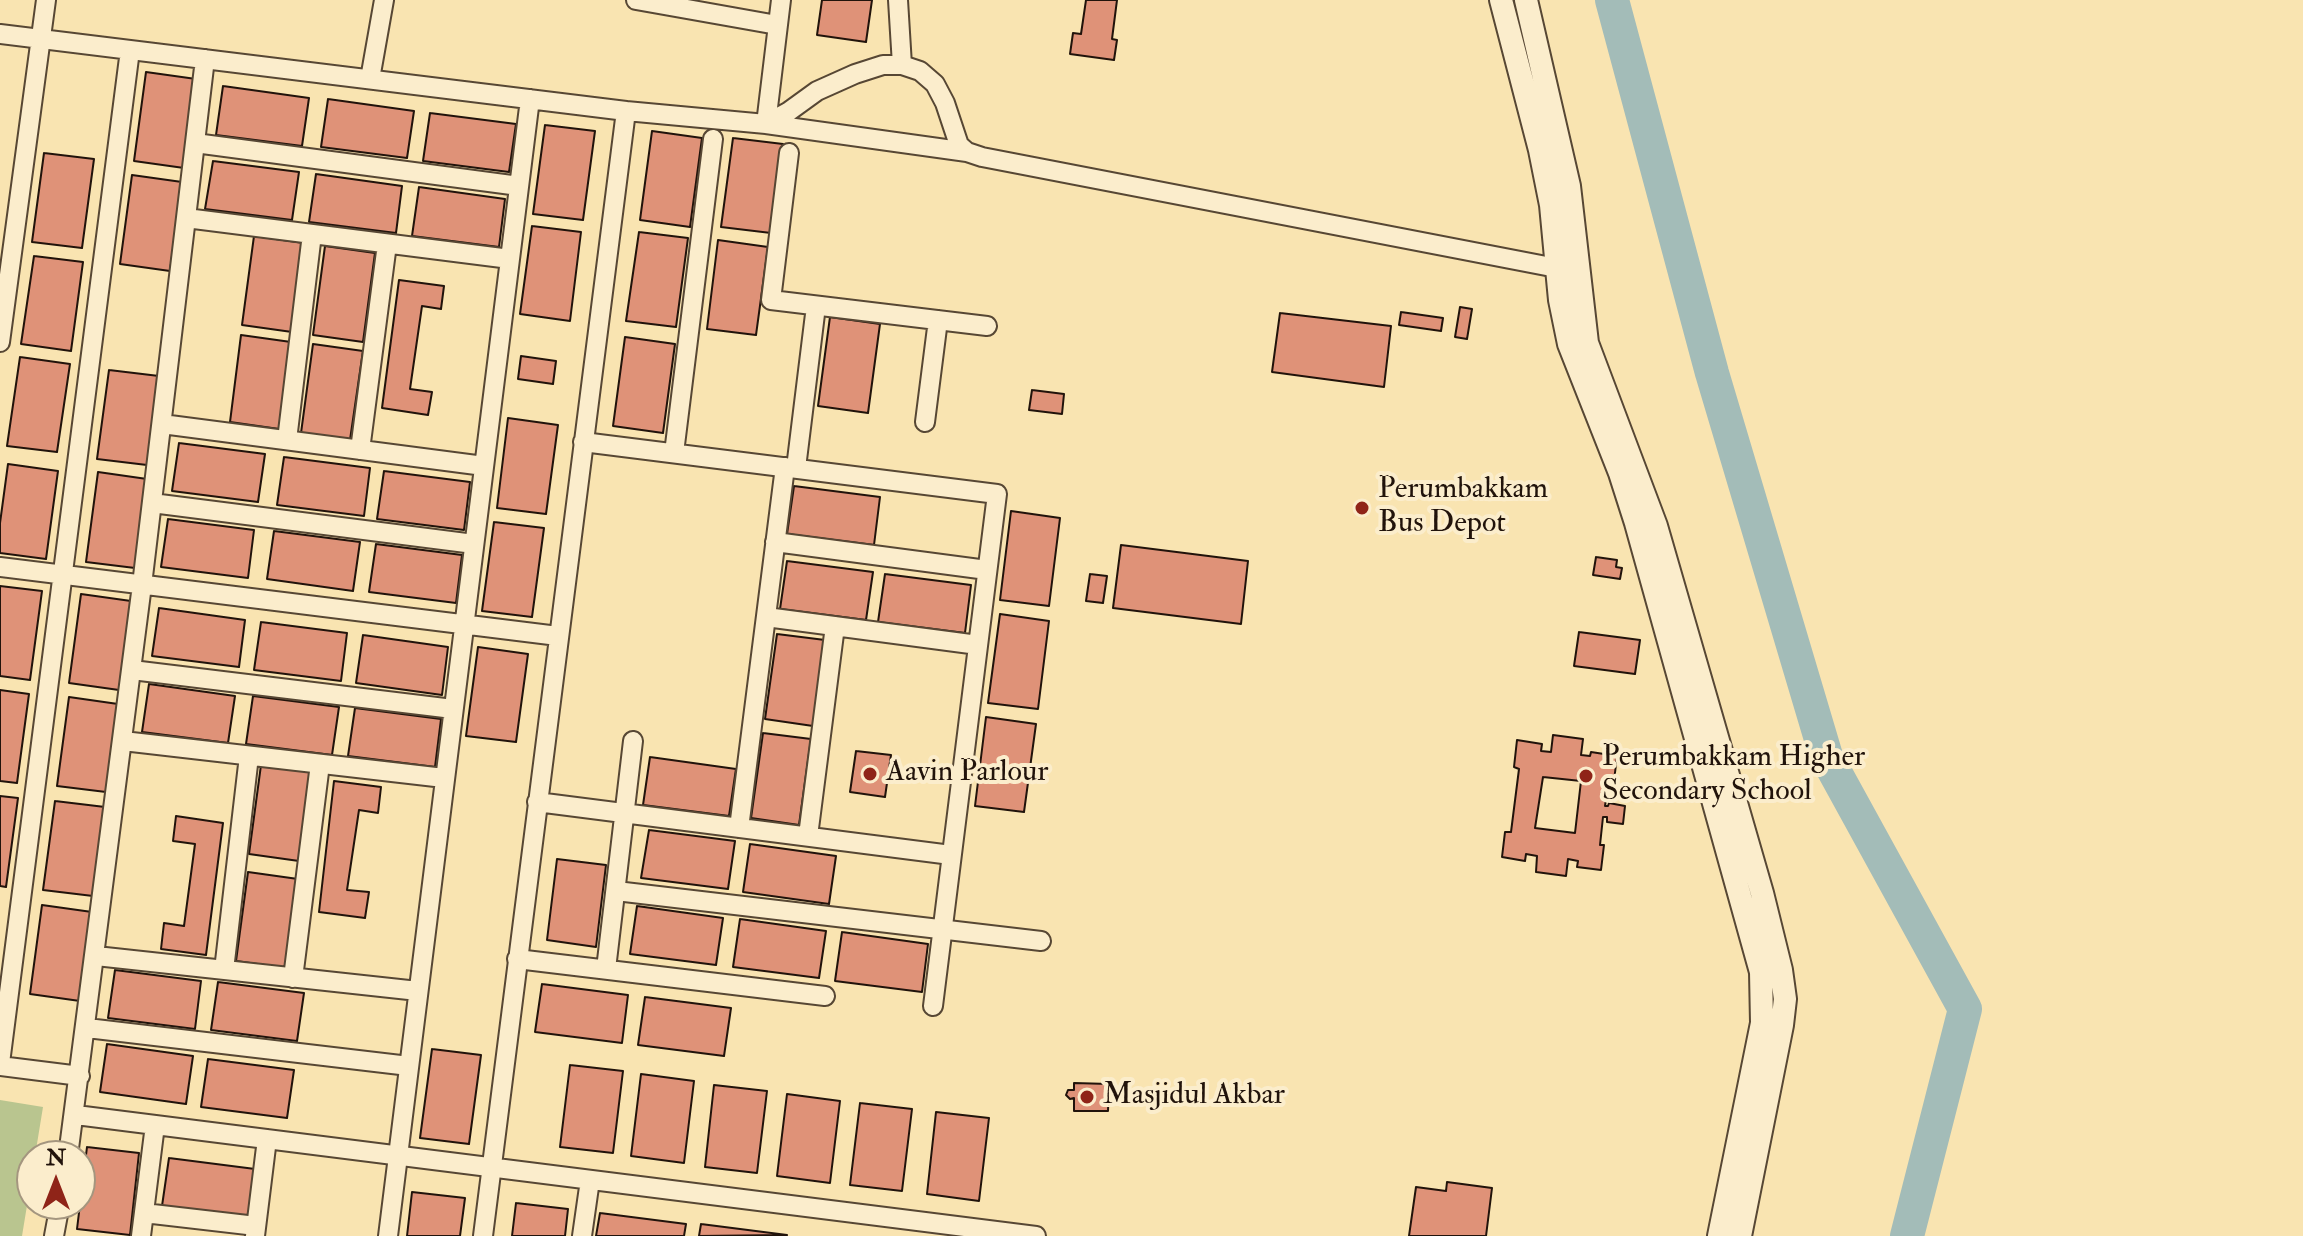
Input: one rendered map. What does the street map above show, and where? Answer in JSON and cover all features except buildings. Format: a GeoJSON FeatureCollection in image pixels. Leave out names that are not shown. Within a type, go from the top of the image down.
{"type":"FeatureCollection","features":[{"type":"Feature","properties":{"kind":"street"},"geometry":{"type":"LineString","coordinates":[[1,330],[9,202],[46,0]]}},
{"type":"Feature","properties":{"kind":"street"},"geometry":{"type":"LineString","coordinates":[[370,79],[384,0]]}},
{"type":"Feature","properties":{"kind":"street"},"geometry":{"type":"LineString","coordinates":[[636,0],[777,25]]}},
{"type":"Feature","properties":{"kind":"street"},"geometry":{"type":"LineString","coordinates":[[766,124],[781,0]]}},
{"type":"Feature","properties":{"kind":"street"},"geometry":{"type":"LineString","coordinates":[[898,0],[902,65]]}},
{"type":"Feature","properties":{"kind":"street"},"geometry":{"type":"LineString","coordinates":[[1501,0],[1587,343],[1660,540],[1781,970],[1785,999],[1782,1025],[1740,1236]]}},
{"type":"Feature","properties":{"kind":"street"},"geometry":{"type":"LineString","coordinates":[[1526,0],[1569,186],[1569,344],[1583,386],[1620,473],[1636,523],[1761,972],[1762,1023],[1719,1236]]}},
{"type":"Feature","properties":{"kind":"street"},"geometry":{"type":"LineString","coordinates":[[0,34],[626,111],[766,124],[967,152],[1568,271]]}},
{"type":"Feature","properties":{"kind":"street"},"geometry":{"type":"LineString","coordinates":[[80,1076],[0,1064],[130,50]]}},
{"type":"Feature","properties":{"kind":"street"},"geometry":{"type":"LineString","coordinates":[[71,1140],[132,670],[205,59]]}},
{"type":"Feature","properties":{"kind":"street"},"geometry":{"type":"LineString","coordinates":[[766,124],[817,91],[855,74],[883,65],[902,65],[920,71],[935,84],[959,145],[967,152]]}},
{"type":"Feature","properties":{"kind":"street"},"geometry":{"type":"LineString","coordinates":[[388,1236],[530,99]]}},
{"type":"Feature","properties":{"kind":"street"},"geometry":{"type":"LineString","coordinates":[[483,1236],[626,111]]}},
{"type":"Feature","properties":{"kind":"street"},"geometry":{"type":"LineString","coordinates":[[674,453],[713,139]]}},
{"type":"Feature","properties":{"kind":"street"},"geometry":{"type":"LineString","coordinates":[[195,143],[519,186]]}},
{"type":"Feature","properties":{"kind":"street"},"geometry":{"type":"LineString","coordinates":[[789,153],[771,300],[987,326]]}},
{"type":"Feature","properties":{"kind":"street"},"geometry":{"type":"LineString","coordinates":[[186,218],[510,259]]}},
{"type":"Feature","properties":{"kind":"street"},"geometry":{"type":"LineString","coordinates":[[287,440],[312,234]]}},
{"type":"Feature","properties":{"kind":"street"},"geometry":{"type":"LineString","coordinates":[[360,450],[387,244]]}},
{"type":"Feature","properties":{"kind":"street"},"geometry":{"type":"LineString","coordinates":[[739,828],[775,542],[816,306]]}},
{"type":"Feature","properties":{"kind":"street"},"geometry":{"type":"LineString","coordinates":[[925,422],[938,320]]}},
{"type":"Feature","properties":{"kind":"street"},"geometry":{"type":"LineString","coordinates":[[162,424],[484,466]]}},
{"type":"Feature","properties":{"kind":"street"},"geometry":{"type":"LineString","coordinates":[[583,442],[997,494],[933,1006]]}},
{"type":"Feature","properties":{"kind":"street"},"geometry":{"type":"LineString","coordinates":[[152,503],[474,544]]}},
{"type":"Feature","properties":{"kind":"street"},"geometry":{"type":"LineString","coordinates":[[775,542],[987,570]]}},
{"type":"Feature","properties":{"kind":"street"},"geometry":{"type":"LineString","coordinates":[[0,567],[558,636]]}},
{"type":"Feature","properties":{"kind":"street"},"geometry":{"type":"LineString","coordinates":[[766,617],[978,645]]}},
{"type":"Feature","properties":{"kind":"street"},"geometry":{"type":"LineString","coordinates":[[808,836],[835,626]]}},
{"type":"Feature","properties":{"kind":"street"},"geometry":{"type":"LineString","coordinates":[[132,670],[453,709]]}},
{"type":"Feature","properties":{"kind":"street"},"geometry":{"type":"LineString","coordinates":[[123,741],[444,778]]}},
{"type":"Feature","properties":{"kind":"street"},"geometry":{"type":"LineString","coordinates":[[606,969],[633,741]]}},
{"type":"Feature","properties":{"kind":"street"},"geometry":{"type":"LineString","coordinates":[[224,970],[249,756]]}},
{"type":"Feature","properties":{"kind":"street"},"geometry":{"type":"LineString","coordinates":[[293,978],[320,764]]}},
{"type":"Feature","properties":{"kind":"street"},"geometry":{"type":"LineString","coordinates":[[537,802],[951,855]]}},
{"type":"Feature","properties":{"kind":"street"},"geometry":{"type":"LineString","coordinates":[[616,891],[1041,941]]}},
{"type":"Feature","properties":{"kind":"street"},"geometry":{"type":"LineString","coordinates":[[96,956],[418,991]]}},
{"type":"Feature","properties":{"kind":"street"},"geometry":{"type":"LineString","coordinates":[[517,959],[825,996]]}},
{"type":"Feature","properties":{"kind":"street"},"geometry":{"type":"LineString","coordinates":[[87,1028],[409,1066]]}},
{"type":"Feature","properties":{"kind":"street"},"geometry":{"type":"LineString","coordinates":[[76,1115],[590,1180],[900,1228],[1036,1236]]}},
{"type":"Feature","properties":{"kind":"street"},"geometry":{"type":"LineString","coordinates":[[141,1236],[155,1125]]}},
{"type":"Feature","properties":{"kind":"street"},"geometry":{"type":"LineString","coordinates":[[144,1213],[255,1231],[267,1139]]}},
{"type":"Feature","properties":{"kind":"street"},"geometry":{"type":"LineString","coordinates":[[582,1236],[590,1180]]}},
{"type":"Feature","properties":{"kind":"green space"},"geometry":{"type":"Polygon","coordinates":[[[0,1100],[43,1107],[38,1140],[16,1140],[16,1220],[25,1220],[22,1236],[0,1236],[0,1100]]]}},
{"type":"Feature","properties":{"kind":"waterway"},"geometry":{"type":"LineString","coordinates":[[1612,0],[1712,373],[1826,756],[1965,1009],[1907,1236]]}},
{"type":"Feature","properties":{"kind":"place","name":"Perumbakkam Bus Depot"},"geometry":{"type":"Point","coordinates":[1362,508]}},
{"type":"Feature","properties":{"kind":"place","name":"Aavin Parlour"},"geometry":{"type":"Point","coordinates":[870,774]}},
{"type":"Feature","properties":{"kind":"place","name":"Perumbakkam Higher Secondary School"},"geometry":{"type":"Point","coordinates":[1586,776]}},
{"type":"Feature","properties":{"kind":"place","name":"Masjidul Akbar"},"geometry":{"type":"Point","coordinates":[1087,1097]}}]}
